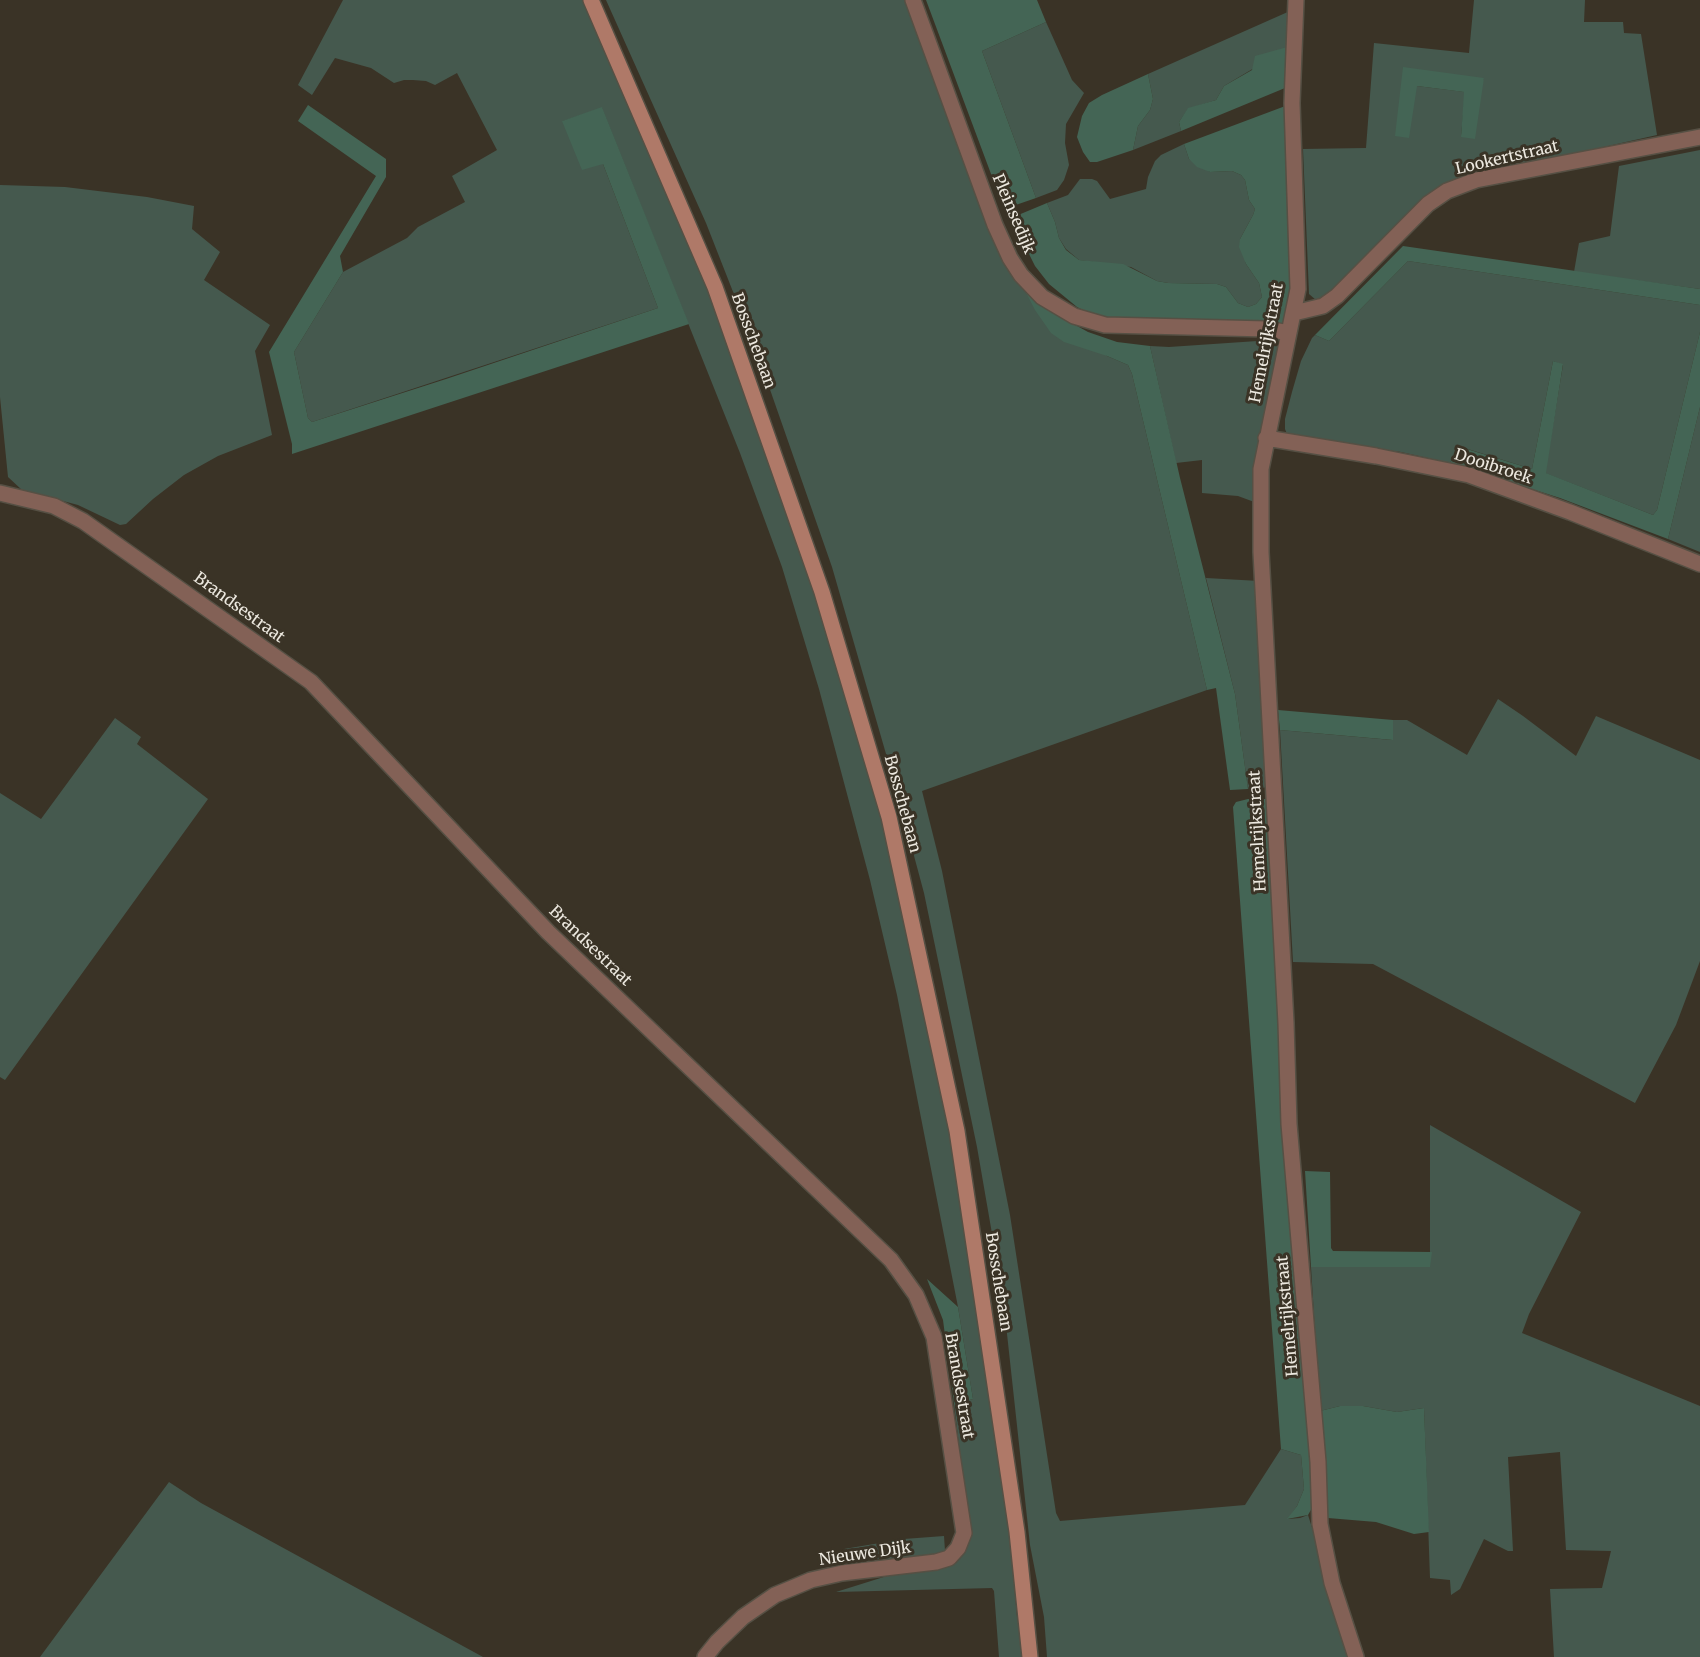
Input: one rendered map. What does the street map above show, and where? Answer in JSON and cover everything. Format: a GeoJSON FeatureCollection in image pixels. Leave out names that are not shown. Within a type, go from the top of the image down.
{"type":"FeatureCollection","features":[{"type":"Feature","properties":{"kind":"main road","name":"Bosschebaan"},"geometry":{"type":"LineString","coordinates":[[591,0],[714,287],[822,592],[889,817],[957,1131],[1017,1532],[1030,1657]]}},
{"type":"Feature","properties":{"kind":"street","name":"Pleinsedijk"},"geometry":{"type":"LineString","coordinates":[[912,0],[995,225],[1010,258],[1021,275],[1042,297],[1074,316],[1105,326],[1267,329],[1289,333]]}},
{"type":"Feature","properties":{"kind":"street","name":"Hemelrijkstraat"},"geometry":{"type":"LineString","coordinates":[[1296,0],[1292,103],[1298,289],[1260,469],[1261,552],[1286,1023],[1289,1124],[1318,1462],[1320,1524],[1332,1583],[1356,1657]]}},
{"type":"Feature","properties":{"kind":"street","name":"Lookertstraat"},"geometry":{"type":"LineString","coordinates":[[1294,313],[1323,306],[1337,296],[1428,204],[1447,190],[1476,180],[1700,137]]}},
{"type":"Feature","properties":{"kind":"street","name":"Dooibroek"},"geometry":{"type":"LineString","coordinates":[[1266,438],[1376,456],[1469,475],[1700,564]]}},
{"type":"Feature","properties":{"kind":"street","name":"Brandsestraat"},"geometry":{"type":"LineString","coordinates":[[0,493],[54,507],[83,521],[310,682],[548,932],[891,1260],[916,1296],[934,1337],[964,1533],[958,1548],[949,1558]]}},
{"type":"Feature","properties":{"kind":"street","name":"Nieuwe Dijk"},"geometry":{"type":"LineString","coordinates":[[705,1657],[743,1617],[775,1595],[811,1580],[842,1573],[936,1563],[949,1558]]}},
{"type":"Feature","properties":{"kind":"green space"},"geometry":{"type":"Polygon","coordinates":[[[343,0],[584,0],[649,142],[722,326],[802,544],[869,764],[908,924],[977,1268],[1010,1538],[1017,1617],[1028,1657],[999,1657],[992,1588],[836,1592],[906,1570],[944,1567],[956,1563],[965,1553],[970,1535],[954,1404],[973,1399],[958,1307],[897,995],[870,880],[819,689],[782,567],[740,453],[602,108],[563,121],[603,164],[658,308],[312,422],[308,418],[294,352],[343,272],[407,238],[418,227],[465,202],[452,176],[497,150],[457,73],[435,85],[426,81],[413,80],[394,83],[371,68],[335,58],[312,95],[298,85],[343,0]]]}},
{"type":"Feature","properties":{"kind":"green space"},"geometry":{"type":"Polygon","coordinates":[[[606,0],[909,0],[1019,279],[1107,356],[1128,365],[1207,690],[922,791],[942,871],[1010,1215],[1056,1513],[1060,1521],[1245,1505],[1281,1449],[1301,1455],[1304,1489],[1297,1506],[1288,1519],[1308,1515],[1353,1657],[1047,1657],[1044,1617],[1030,1545],[1003,1297],[977,1147],[924,893],[832,567],[759,358],[706,223],[606,0]]]}},
{"type":"Feature","properties":{"kind":"green space"},"geometry":{"type":"Polygon","coordinates":[[[926,0],[1037,0],[1046,22],[982,51],[1036,198],[1007,208],[1003,206],[926,0]]]}},
{"type":"Feature","properties":{"kind":"green space"},"geometry":{"type":"Polygon","coordinates":[[[1474,0],[1585,0],[1584,22],[1623,22],[1624,33],[1641,34],[1657,135],[1457,180],[1331,296],[1316,300],[1309,294],[1303,149],[1366,148],[1374,43],[1469,53],[1474,0]],[[1484,78],[1417,86],[1465,92],[1461,136],[1484,78]]]}},
{"type":"Feature","properties":{"kind":"green space"},"geometry":{"type":"Polygon","coordinates":[[[1290,11],[1291,46],[1224,86],[1216,100],[1188,109],[1179,122],[1181,131],[1133,150],[1138,126],[1150,110],[1153,99],[1148,74],[1290,11]]]}},
{"type":"Feature","properties":{"kind":"green space"},"geometry":{"type":"Polygon","coordinates":[[[1046,22],[1072,80],[1084,93],[1066,124],[1065,143],[1069,165],[1064,180],[1057,190],[1036,198],[982,51],[1046,22]]]}},
{"type":"Feature","properties":{"kind":"green space"},"geometry":{"type":"Polygon","coordinates":[[[1291,46],[1289,83],[1285,88],[1181,131],[1179,122],[1188,108],[1216,100],[1224,86],[1252,70],[1255,56],[1291,46]]]}},
{"type":"Feature","properties":{"kind":"green space"},"geometry":{"type":"Polygon","coordinates":[[[1403,67],[1484,78],[1475,139],[1461,137],[1464,92],[1417,86],[1409,138],[1395,136],[1403,67]]]}},
{"type":"Feature","properties":{"kind":"green space"},"geometry":{"type":"Polygon","coordinates":[[[1148,74],[1153,99],[1150,110],[1138,126],[1133,150],[1097,162],[1090,162],[1077,137],[1082,116],[1089,103],[1148,74]]]}},
{"type":"Feature","properties":{"kind":"green space"},"geometry":{"type":"Polygon","coordinates":[[[308,105],[386,159],[386,177],[340,256],[343,272],[294,352],[308,418],[312,422],[658,308],[603,164],[582,170],[562,121],[602,107],[689,324],[292,454],[292,444],[269,352],[376,176],[298,121],[308,105]]]}},
{"type":"Feature","properties":{"kind":"green space"},"geometry":{"type":"Polygon","coordinates":[[[1288,105],[1293,326],[1118,328],[1077,307],[1049,284],[1035,266],[1011,218],[1047,203],[1059,238],[1066,250],[1079,260],[1123,264],[1157,281],[1168,283],[1217,284],[1226,287],[1238,303],[1248,307],[1256,304],[1262,297],[1259,283],[1246,264],[1239,247],[1240,239],[1255,209],[1249,200],[1245,180],[1241,175],[1232,171],[1210,172],[1197,167],[1189,159],[1184,144],[1288,105]]]}},
{"type":"Feature","properties":{"kind":"green space"},"geometry":{"type":"Polygon","coordinates":[[[1184,144],[1189,159],[1210,172],[1232,171],[1241,175],[1245,180],[1249,200],[1255,209],[1240,239],[1246,264],[1259,283],[1262,297],[1256,304],[1248,307],[1238,303],[1226,287],[1217,284],[1168,283],[1157,281],[1131,267],[1079,260],[1066,249],[1059,238],[1047,203],[1068,195],[1080,179],[1097,181],[1110,199],[1146,189],[1155,161],[1161,155],[1184,144]]]}},
{"type":"Feature","properties":{"kind":"green space"},"geometry":{"type":"Polygon","coordinates":[[[1700,150],[1700,289],[1574,272],[1579,243],[1610,236],[1619,166],[1700,150]]]}},
{"type":"Feature","properties":{"kind":"green space"},"geometry":{"type":"Polygon","coordinates":[[[0,185],[65,187],[147,197],[194,206],[192,229],[220,252],[204,280],[270,325],[255,351],[272,435],[218,456],[184,475],[126,524],[120,525],[78,505],[22,490],[8,477],[0,397],[0,185]]]}},
{"type":"Feature","properties":{"kind":"green space"},"geometry":{"type":"Polygon","coordinates":[[[1403,246],[1700,289],[1700,305],[1408,261],[1329,341],[1315,335],[1403,246]]]}},
{"type":"Feature","properties":{"kind":"green space"},"geometry":{"type":"Polygon","coordinates":[[[1408,261],[1700,305],[1700,332],[1657,510],[1653,515],[1545,473],[1563,365],[1553,361],[1532,469],[1458,446],[1450,463],[1401,452],[1293,437],[1287,434],[1285,419],[1292,392],[1301,361],[1312,338],[1315,335],[1329,341],[1408,261]]]}},
{"type":"Feature","properties":{"kind":"green space"},"geometry":{"type":"Polygon","coordinates":[[[1019,279],[1061,317],[1088,332],[1117,342],[1150,346],[1180,478],[1235,694],[1248,789],[1230,790],[1216,688],[1207,690],[1128,365],[1064,342],[1051,333],[1035,310],[1019,279]]]}},
{"type":"Feature","properties":{"kind":"green space"},"geometry":{"type":"Polygon","coordinates":[[[1700,332],[1700,407],[1668,539],[1560,498],[1450,463],[1457,446],[1532,469],[1553,361],[1563,364],[1546,473],[1653,515],[1657,510],[1700,332]]]}},
{"type":"Feature","properties":{"kind":"green space"},"geometry":{"type":"Polygon","coordinates":[[[1287,339],[1258,442],[1257,503],[1238,496],[1202,493],[1202,460],[1176,463],[1150,346],[1169,347],[1287,339]]]}},
{"type":"Feature","properties":{"kind":"green space"},"geometry":{"type":"Polygon","coordinates":[[[1700,407],[1700,552],[1668,539],[1700,407]]]}},
{"type":"Feature","properties":{"kind":"green space"},"geometry":{"type":"Polygon","coordinates":[[[1206,578],[1259,581],[1270,787],[1248,789],[1235,694],[1206,578]]]}},
{"type":"Feature","properties":{"kind":"green space"},"geometry":{"type":"Polygon","coordinates":[[[1498,699],[1576,756],[1596,716],[1700,760],[1700,961],[1676,1025],[1635,1103],[1373,964],[1293,962],[1280,730],[1392,740],[1393,720],[1407,720],[1467,755],[1498,699]]]}},
{"type":"Feature","properties":{"kind":"green space"},"geometry":{"type":"Polygon","coordinates":[[[1278,710],[1393,720],[1393,740],[1280,730],[1278,710]]]}},
{"type":"Feature","properties":{"kind":"green space"},"geometry":{"type":"Polygon","coordinates":[[[115,718],[141,737],[137,744],[208,799],[5,1080],[0,1077],[0,793],[41,819],[115,718]]]}},
{"type":"Feature","properties":{"kind":"green space"},"geometry":{"type":"Polygon","coordinates":[[[1248,799],[1271,799],[1313,1499],[1308,1515],[1287,1519],[1297,1506],[1304,1489],[1301,1455],[1281,1449],[1233,807],[1236,802],[1248,799]]]}},
{"type":"Feature","properties":{"kind":"green space"},"geometry":{"type":"Polygon","coordinates":[[[1430,1125],[1581,1212],[1529,1314],[1522,1333],[1700,1406],[1700,1657],[1554,1657],[1550,1589],[1602,1588],[1611,1551],[1566,1550],[1560,1452],[1508,1457],[1513,1551],[1508,1551],[1484,1539],[1460,1589],[1451,1595],[1450,1580],[1430,1578],[1424,1408],[1397,1412],[1363,1406],[1340,1406],[1320,1411],[1311,1267],[1430,1267],[1430,1125]]]}},
{"type":"Feature","properties":{"kind":"green space"},"geometry":{"type":"Polygon","coordinates":[[[1305,1171],[1330,1172],[1331,1248],[1333,1251],[1432,1252],[1430,1267],[1311,1267],[1305,1171]]]}},
{"type":"Feature","properties":{"kind":"green space"},"geometry":{"type":"Polygon","coordinates":[[[927,1279],[958,1307],[973,1399],[954,1404],[943,1320],[927,1279]]]}},
{"type":"Feature","properties":{"kind":"green space"},"geometry":{"type":"Polygon","coordinates":[[[1340,1406],[1363,1406],[1397,1412],[1424,1408],[1429,1532],[1414,1534],[1376,1522],[1328,1518],[1320,1411],[1340,1406]]]}},
{"type":"Feature","properties":{"kind":"green space"},"geometry":{"type":"Polygon","coordinates":[[[169,1482],[201,1503],[483,1657],[40,1657],[169,1482]]]}},
{"type":"Feature","properties":{"kind":"green space"},"geometry":{"type":"Polygon","coordinates":[[[944,1536],[945,1551],[943,1554],[895,1562],[853,1554],[844,1549],[904,1539],[944,1536]]]}}]}
